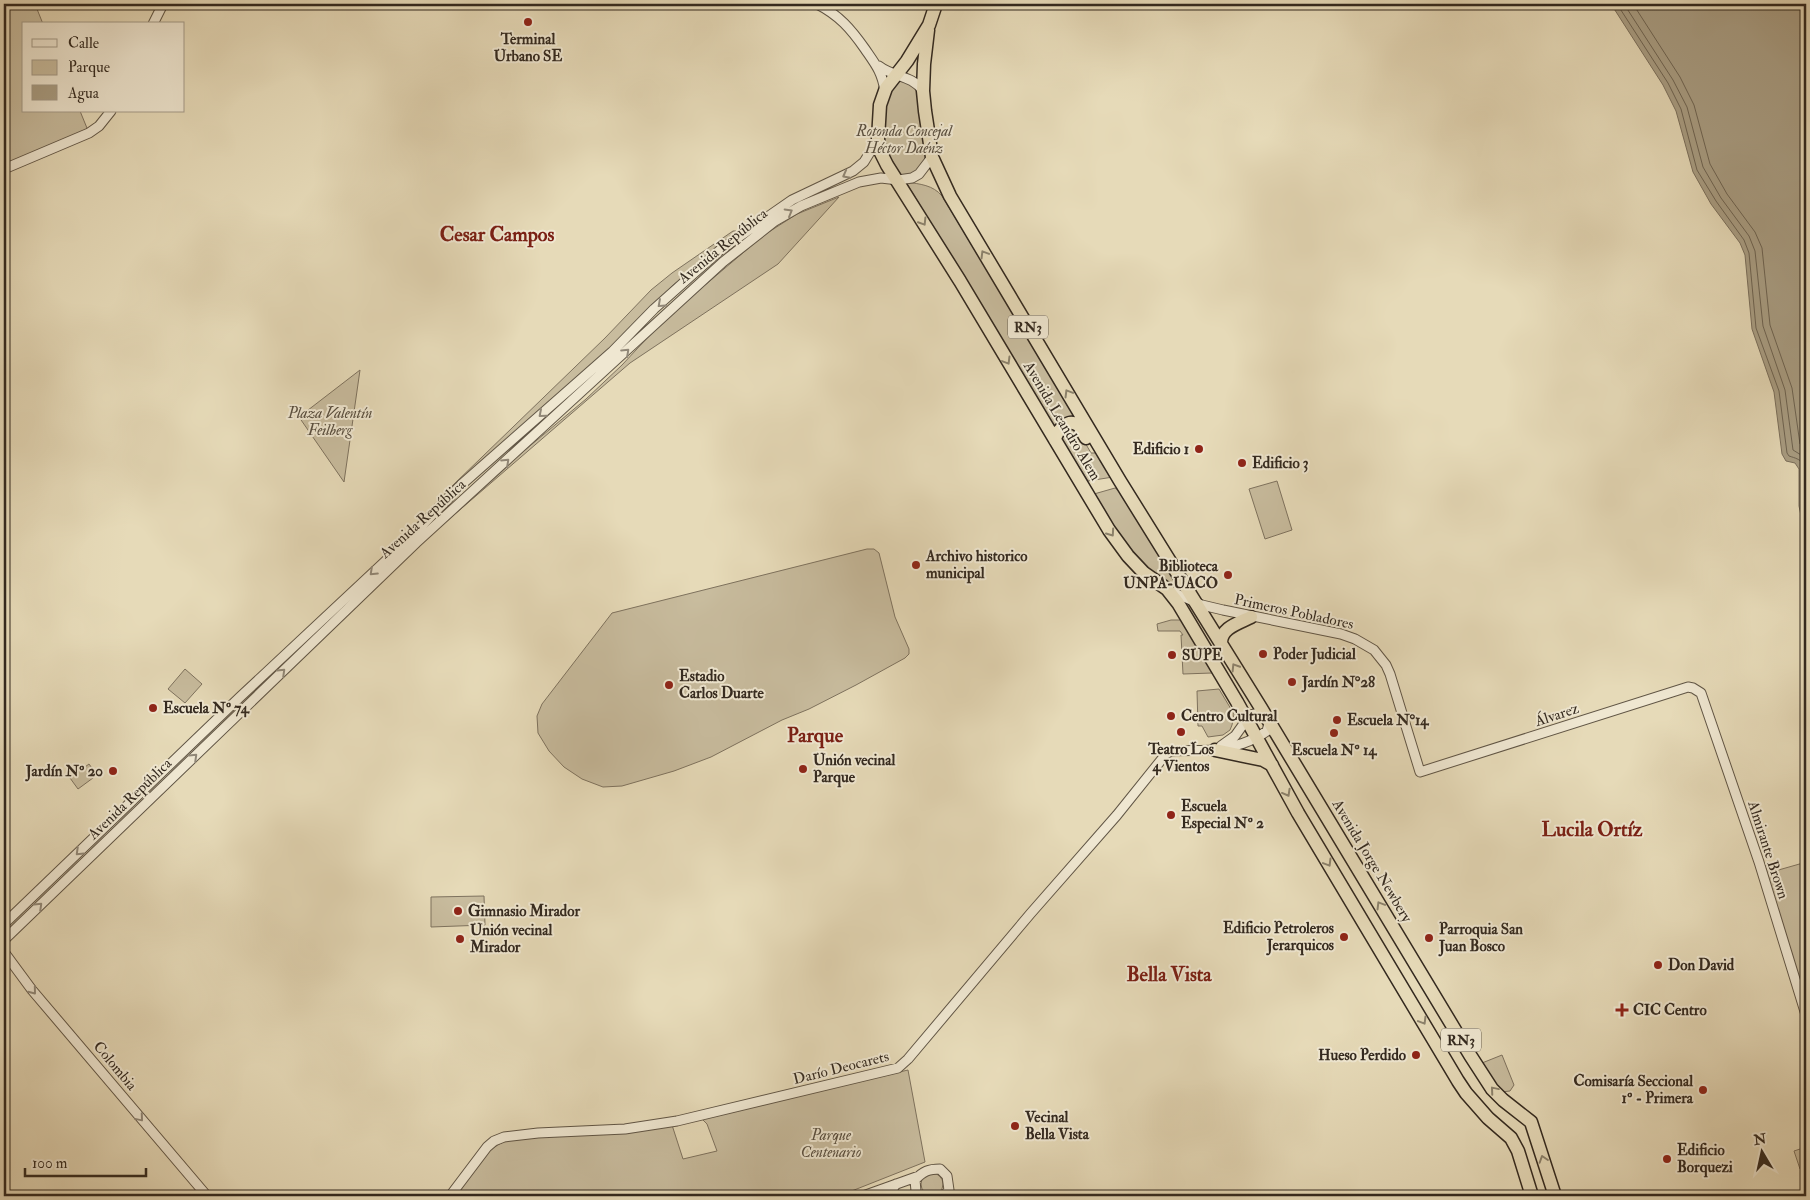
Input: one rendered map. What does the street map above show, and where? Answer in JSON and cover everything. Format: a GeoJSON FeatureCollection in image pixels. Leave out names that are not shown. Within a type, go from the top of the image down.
{"type":"FeatureCollection","features":[{"type":"Feature","properties":{"kind":"highway","name":"RN3"},"geometry":{"type":"LineString","coordinates":[[923,91],[925,51],[929,25],[936,4]]}},
{"type":"Feature","properties":{"kind":"highway","name":"RN3"},"geometry":{"type":"LineString","coordinates":[[896,74],[907,61],[929,25]]}},
{"type":"Feature","properties":{"kind":"highway","name":"Avenida Leandro Alem"},"geometry":{"type":"LineString","coordinates":[[896,74],[885,91],[880,104],[878,139],[880,151],[887,165],[898,180],[1109,530],[1128,556],[1144,573],[1167,589],[1188,620],[1236,702],[1242,724]]}},
{"type":"Feature","properties":{"kind":"highway","name":"Avenida Leandro Alem"},"geometry":{"type":"LineString","coordinates":[[923,91],[932,157],[950,196],[1265,716]]}},
{"type":"Feature","properties":{"kind":"highway"},"geometry":{"type":"LineString","coordinates":[[1055,440],[1056,433],[1060,429],[1071,423],[1076,423],[1086,439],[1097,441]]}},
{"type":"Feature","properties":{"kind":"highway"},"geometry":{"type":"LineString","coordinates":[[1221,644],[1221,636],[1225,630],[1251,617]]}},
{"type":"Feature","properties":{"kind":"highway","name":"Avenida Jorge Newbery"},"geometry":{"type":"LineString","coordinates":[[1265,716],[1492,1089],[1530,1122],[1555,1196]]}},
{"type":"Feature","properties":{"kind":"highway","name":"RN3"},"geometry":{"type":"LineString","coordinates":[[1242,724],[1256,738],[1298,813],[1451,1070],[1488,1118],[1511,1138],[1518,1151],[1532,1196]]}},
{"type":"Feature","properties":{"kind":"highway"},"geometry":{"type":"LineString","coordinates":[[1215,750],[1263,760],[1272,765]]}},
{"type":"Feature","properties":{"kind":"highway"},"geometry":{"type":"LineString","coordinates":[[1451,1070],[1460,1070],[1466,1066],[1470,1055]]}},
{"type":"Feature","properties":{"kind":"street"},"geometry":{"type":"LineString","coordinates":[[155,22],[163,4]]}},
{"type":"Feature","properties":{"kind":"street"},"geometry":{"type":"LineString","coordinates":[[817,4],[832,11],[852,30],[882,75],[885,91]]}},
{"type":"Feature","properties":{"kind":"street"},"geometry":{"type":"LineString","coordinates":[[876,64],[888,72],[906,77],[917,83],[923,91]]}},
{"type":"Feature","properties":{"kind":"street"},"geometry":{"type":"LineString","coordinates":[[4,169],[89,133],[100,126],[111,112]]}},
{"type":"Feature","properties":{"kind":"street","name":"Avenida República"},"geometry":{"type":"LineString","coordinates":[[4,924],[233,704],[409,539],[461,485],[612,352],[654,310],[720,250],[792,200],[853,171],[864,162],[878,139]]}},
{"type":"Feature","properties":{"kind":"street"},"geometry":{"type":"LineString","coordinates":[[898,180],[912,178],[919,174],[932,157]]}},
{"type":"Feature","properties":{"kind":"street","name":"Avenida República"},"geometry":{"type":"LineString","coordinates":[[4,940],[390,567],[722,262],[775,221],[801,206],[859,182],[881,178],[898,180]]}},
{"type":"Feature","properties":{"kind":"street","name":"Primeros Pobladores"},"geometry":{"type":"LineString","coordinates":[[1167,589],[1222,610],[1340,634],[1366,644],[1374,650],[1386,665],[1390,674],[1420,772]]}},
{"type":"Feature","properties":{"kind":"street","name":"Álvarez"},"geometry":{"type":"LineString","coordinates":[[1420,772],[1688,687],[1701,693]]}},
{"type":"Feature","properties":{"kind":"street","name":"Almirante Brown"},"geometry":{"type":"LineString","coordinates":[[1701,693],[1759,862],[1806,1015]]}},
{"type":"Feature","properties":{"kind":"street"},"geometry":{"type":"LineString","coordinates":[[1215,750],[1235,736],[1242,724],[1254,713],[1258,713],[1265,716],[1268,731],[1256,738]]}},
{"type":"Feature","properties":{"kind":"street","name":"Darío Deocarets"},"geometry":{"type":"LineString","coordinates":[[450,1196],[487,1147],[494,1141],[504,1137],[538,1132],[625,1129],[677,1121],[898,1068],[908,1059],[1031,913],[1117,815],[1160,760],[1171,751],[1215,750],[1256,738]]}},
{"type":"Feature","properties":{"kind":"street","name":"Colombia"},"geometry":{"type":"LineString","coordinates":[[4,952],[32,990],[207,1196]]}},
{"type":"Feature","properties":{"kind":"street"},"geometry":{"type":"LineString","coordinates":[[863,1196],[930,1169],[940,1169],[947,1176],[948,1194]]}},
{"type":"Feature","properties":{"kind":"street"},"geometry":{"type":"LineString","coordinates":[[919,1175],[914,1184],[919,1196]]}},
{"type":"Feature","properties":{"kind":"street"},"geometry":{"type":"LineString","coordinates":[[888,1196],[896,1184]]}},
{"type":"Feature","properties":{"kind":"green space"},"geometry":{"type":"Polygon","coordinates":[[[4,4],[35,4],[42,22],[22,22],[22,112],[80,112],[89,133],[4,169],[4,4]]]}},
{"type":"Feature","properties":{"kind":"green space","name":"Rotonda Concejal Héctor Daénz"},"geometry":{"type":"Polygon","coordinates":[[[896,74],[917,83],[932,157],[926,166],[904,180],[880,151],[883,95],[896,74]]]}},
{"type":"Feature","properties":{"kind":"green space"},"geometry":{"type":"Polygon","coordinates":[[[906,182],[930,187],[942,196],[1077,419],[1055,428],[906,182]]]}},
{"type":"Feature","properties":{"kind":"green space"},"geometry":{"type":"Polygon","coordinates":[[[839,197],[778,264],[630,363],[426,539],[488,481],[586,399],[622,365],[665,319],[764,235],[797,214],[839,197]]]}},
{"type":"Feature","properties":{"kind":"green space"},"geometry":{"type":"Polygon","coordinates":[[[733,231],[738,231],[671,287],[614,344],[455,485],[409,531],[451,487],[605,338],[651,290],[672,273],[733,231]]]}},
{"type":"Feature","properties":{"kind":"green space","name":"Plaza Valentín Feilberg"},"geometry":{"type":"Polygon","coordinates":[[[360,370],[344,482],[299,417],[360,370]]]}},
{"type":"Feature","properties":{"kind":"green space"},"geometry":{"type":"Polygon","coordinates":[[[1076,427],[1091,453],[1099,453],[1113,477],[1088,481],[1059,435],[1076,427]]]}},
{"type":"Feature","properties":{"kind":"green space"},"geometry":{"type":"Polygon","coordinates":[[[1277,481],[1292,530],[1265,539],[1249,489],[1277,481]]]}},
{"type":"Feature","properties":{"kind":"green space"},"geometry":{"type":"Polygon","coordinates":[[[1115,488],[1121,492],[1183,591],[1146,568],[1118,532],[1094,494],[1115,488]]]}},
{"type":"Feature","properties":{"kind":"green space"},"geometry":{"type":"Polygon","coordinates":[[[867,549],[874,549],[879,553],[895,617],[909,649],[909,654],[905,658],[809,709],[782,720],[711,757],[674,771],[622,786],[603,787],[582,779],[564,767],[549,751],[538,733],[537,716],[542,704],[612,613],[867,549]]]}},
{"type":"Feature","properties":{"kind":"green space"},"geometry":{"type":"Polygon","coordinates":[[[1171,620],[1181,620],[1184,622],[1212,673],[1183,674],[1181,635],[1183,635],[1180,631],[1158,631],[1157,624],[1171,620]]]}},
{"type":"Feature","properties":{"kind":"green space"},"geometry":{"type":"Polygon","coordinates":[[[185,669],[202,684],[185,703],[168,689],[185,669]]]}},
{"type":"Feature","properties":{"kind":"green space"},"geometry":{"type":"Polygon","coordinates":[[[1219,689],[1234,714],[1232,725],[1230,730],[1223,735],[1208,737],[1202,726],[1198,726],[1197,691],[1219,689]]]}},
{"type":"Feature","properties":{"kind":"green space"},"geometry":{"type":"Polygon","coordinates":[[[89,764],[97,775],[78,789],[70,778],[89,764]]]}},
{"type":"Feature","properties":{"kind":"green space"},"geometry":{"type":"Polygon","coordinates":[[[1803,863],[1806,868],[1806,1004],[1765,866],[1772,864],[1775,871],[1803,863]]]}},
{"type":"Feature","properties":{"kind":"green space","name":"Gimnasio Mirador"},"geometry":{"type":"Polygon","coordinates":[[[484,896],[485,925],[431,927],[431,897],[484,896]]]}},
{"type":"Feature","properties":{"kind":"green space"},"geometry":{"type":"Polygon","coordinates":[[[1502,1055],[1514,1085],[1510,1091],[1501,1092],[1482,1063],[1502,1055]]]}},
{"type":"Feature","properties":{"kind":"green space","name":"Parque Centenario"},"geometry":{"type":"Polygon","coordinates":[[[908,1070],[925,1162],[839,1196],[454,1196],[491,1149],[503,1142],[516,1139],[672,1125],[683,1159],[717,1151],[707,1124],[702,1119],[908,1070]]]}},
{"type":"Feature","properties":{"kind":"green space"},"geometry":{"type":"Polygon","coordinates":[[[1806,1147],[1806,1168],[1800,1169],[1794,1151],[1806,1147]]]}},
{"type":"Feature","properties":{"kind":"green space"},"geometry":{"type":"Polygon","coordinates":[[[928,1173],[936,1173],[943,1180],[943,1188],[936,1195],[928,1195],[921,1188],[921,1180],[928,1173]]]}},
{"type":"Feature","properties":{"kind":"water"},"geometry":{"type":"Polygon","coordinates":[[[1611,4],[1806,4],[1806,539],[1799,506],[1799,469],[1795,463],[1786,461],[1782,454],[1774,392],[1752,329],[1745,255],[1740,243],[1711,204],[1693,172],[1676,111],[1663,85],[1611,4]]]}},
{"type":"Feature","properties":{"kind":"place","name":"Terminal Urbano SE"},"geometry":{"type":"Point","coordinates":[528,22]}},
{"type":"Feature","properties":{"kind":"place","name":"Edificio 1"},"geometry":{"type":"Point","coordinates":[1199,449]}},
{"type":"Feature","properties":{"kind":"place","name":"Edificio 3"},"geometry":{"type":"Point","coordinates":[1242,463]}},
{"type":"Feature","properties":{"kind":"place","name":"Archivo historico municipal"},"geometry":{"type":"Point","coordinates":[916,565]}},
{"type":"Feature","properties":{"kind":"place","name":"Biblioteca UNPA-UACO"},"geometry":{"type":"Point","coordinates":[1228,575]}},
{"type":"Feature","properties":{"kind":"place","name":"Poder Judicial"},"geometry":{"type":"Point","coordinates":[1263,654]}},
{"type":"Feature","properties":{"kind":"place","name":"SUPE"},"geometry":{"type":"Point","coordinates":[1172,655]}},
{"type":"Feature","properties":{"kind":"place","name":"Jardín N°28"},"geometry":{"type":"Point","coordinates":[1292,682]}},
{"type":"Feature","properties":{"kind":"place","name":"Estadio Carlos Duarte"},"geometry":{"type":"Point","coordinates":[669,685]}},
{"type":"Feature","properties":{"kind":"place","name":"Escuela Nº 74"},"geometry":{"type":"Point","coordinates":[153,708]}},
{"type":"Feature","properties":{"kind":"place","name":"Centro Cultural"},"geometry":{"type":"Point","coordinates":[1171,716]}},
{"type":"Feature","properties":{"kind":"place","name":"Escuela N°14"},"geometry":{"type":"Point","coordinates":[1337,720]}},
{"type":"Feature","properties":{"kind":"place","name":"Teatro Los 4 Vientos"},"geometry":{"type":"Point","coordinates":[1181,732]}},
{"type":"Feature","properties":{"kind":"place","name":"Escuela Nº 14"},"geometry":{"type":"Point","coordinates":[1334,733]}},
{"type":"Feature","properties":{"kind":"place","name":"Unión vecinal Parque"},"geometry":{"type":"Point","coordinates":[803,769]}},
{"type":"Feature","properties":{"kind":"place","name":"Jardín Nº 20"},"geometry":{"type":"Point","coordinates":[113,771]}},
{"type":"Feature","properties":{"kind":"place","name":"Escuela Especial Nº 2"},"geometry":{"type":"Point","coordinates":[1171,815]}},
{"type":"Feature","properties":{"kind":"place","name":"Gimnasio Mirador"},"geometry":{"type":"Point","coordinates":[458,911]}},
{"type":"Feature","properties":{"kind":"place","name":"Edificio Petroleros Jerarquicos"},"geometry":{"type":"Point","coordinates":[1344,937]}},
{"type":"Feature","properties":{"kind":"place","name":"Parroquia San Juan Bosco"},"geometry":{"type":"Point","coordinates":[1429,938]}},
{"type":"Feature","properties":{"kind":"place","name":"Unión vecinal Mirador"},"geometry":{"type":"Point","coordinates":[460,939]}},
{"type":"Feature","properties":{"kind":"place","name":"Don David"},"geometry":{"type":"Point","coordinates":[1658,965]}},
{"type":"Feature","properties":{"kind":"place","name":"CIC Centro"},"geometry":{"type":"Point","coordinates":[1622,1010]}},
{"type":"Feature","properties":{"kind":"place","name":"Hueso Perdido"},"geometry":{"type":"Point","coordinates":[1416,1055]}},
{"type":"Feature","properties":{"kind":"place","name":"Comisaría Seccional 1º - Primera"},"geometry":{"type":"Point","coordinates":[1703,1090]}},
{"type":"Feature","properties":{"kind":"place","name":"Vecinal Bella Vista"},"geometry":{"type":"Point","coordinates":[1015,1126]}},
{"type":"Feature","properties":{"kind":"place","name":"Edificio Borquezi"},"geometry":{"type":"Point","coordinates":[1667,1159]}},
{"type":"Feature","properties":{"kind":"district","name":"Cesar Campos"},"geometry":{"type":"Point","coordinates":[497,234]}},
{"type":"Feature","properties":{"kind":"district","name":"Parque"},"geometry":{"type":"Point","coordinates":[815,735]}},
{"type":"Feature","properties":{"kind":"district","name":"Lucila Ortíz"},"geometry":{"type":"Point","coordinates":[1592,829]}},
{"type":"Feature","properties":{"kind":"district","name":"Bella Vista"},"geometry":{"type":"Point","coordinates":[1169,974]}}]}
